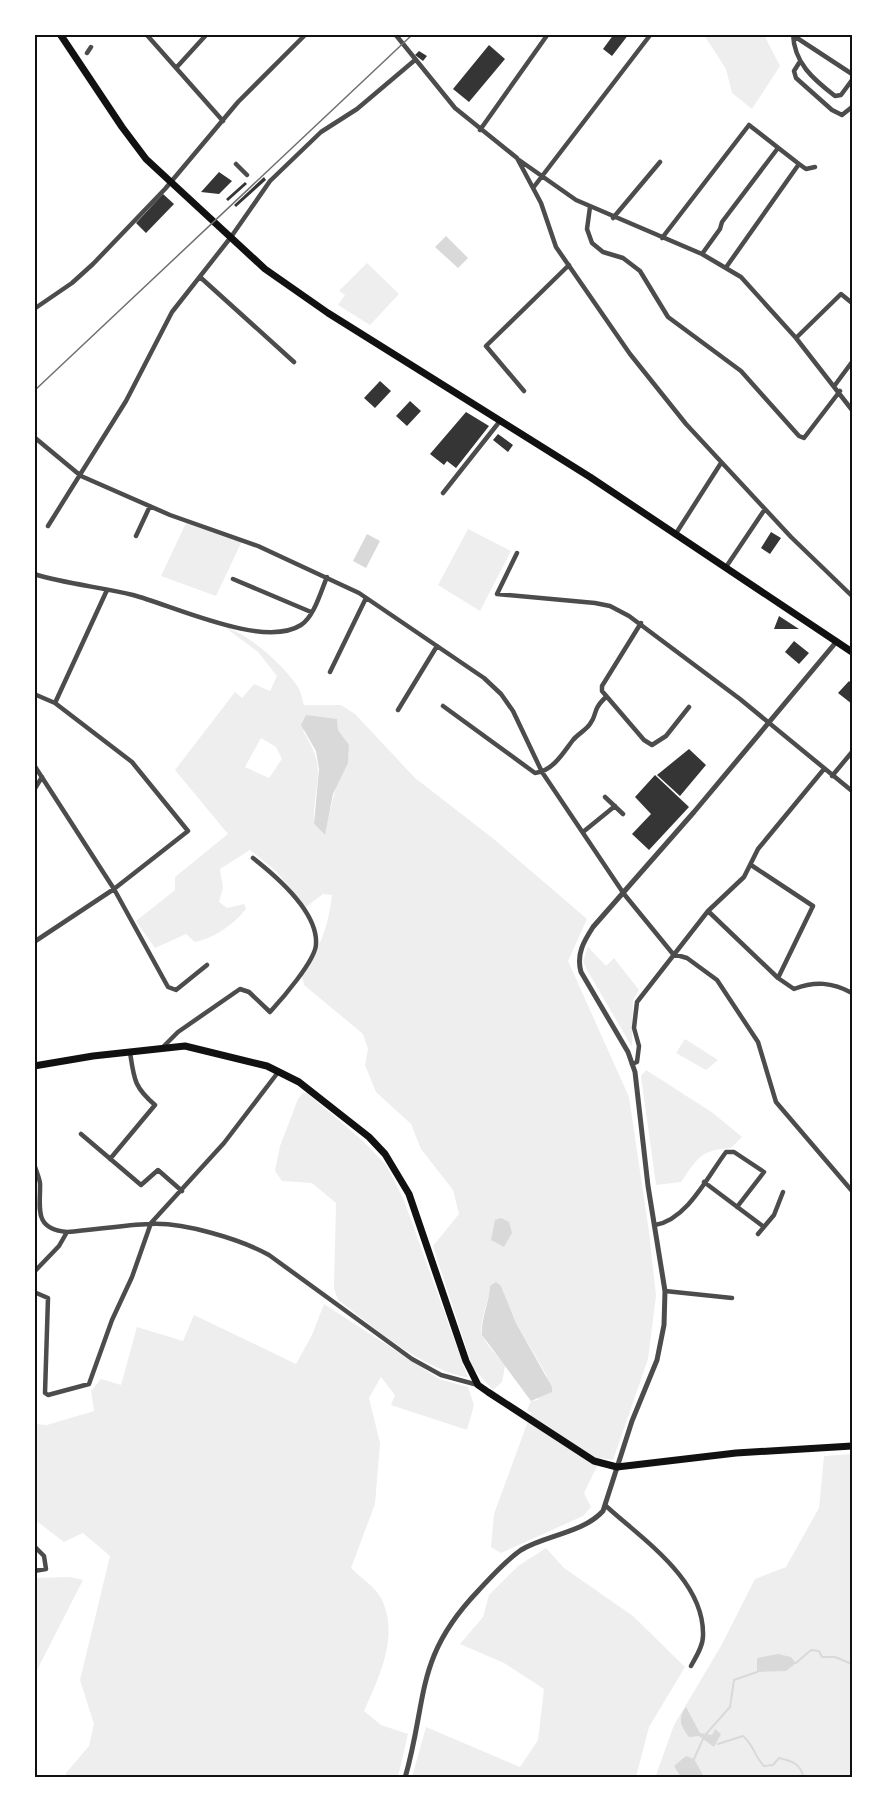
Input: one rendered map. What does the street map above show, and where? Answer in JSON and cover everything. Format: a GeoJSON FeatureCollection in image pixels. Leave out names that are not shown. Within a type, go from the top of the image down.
{"type":"FeatureCollection","features":[{"type":"Feature","properties":{"kind":"main road"},"geometry":{"type":"LineString","coordinates":[[60,34],[132,141],[265,269],[303,297],[726,567],[852,652]]}},
{"type":"Feature","properties":{"kind":"main road"},"geometry":{"type":"LineString","coordinates":[[34,1066],[163,1047],[204,1049],[279,1070],[299,1082],[369,1137],[399,1173],[410,1194],[466,1361],[478,1385],[594,1461],[617,1467],[736,1453],[852,1446]]}},
{"type":"Feature","properties":{"kind":"street"},"geometry":{"type":"LineString","coordinates":[[146,34],[223,121]]}},
{"type":"Feature","properties":{"kind":"street"},"geometry":{"type":"LineString","coordinates":[[176,68],[207,34]]}},
{"type":"Feature","properties":{"kind":"street"},"geometry":{"type":"LineString","coordinates":[[34,309],[72,283],[93,264],[171,181],[253,85],[306,34]]}},
{"type":"Feature","properties":{"kind":"street"},"geometry":{"type":"LineString","coordinates":[[395,34],[455,108],[517,158],[590,207],[702,254],[741,277],[796,338],[840,391],[852,410]]}},
{"type":"Feature","properties":{"kind":"street"},"geometry":{"type":"LineString","coordinates":[[480,130],[548,34]]}},
{"type":"Feature","properties":{"kind":"street"},"geometry":{"type":"LineString","coordinates":[[533,188],[651,34]]}},
{"type":"Feature","properties":{"kind":"street"},"geometry":{"type":"LineString","coordinates":[[794,35],[795,55],[799,63],[835,96],[843,93],[852,80]]}},
{"type":"Feature","properties":{"kind":"street"},"geometry":{"type":"LineString","coordinates":[[794,35],[852,74]]}},
{"type":"Feature","properties":{"kind":"street"},"geometry":{"type":"LineString","coordinates":[[87,53],[91,47]]}},
{"type":"Feature","properties":{"kind":"street"},"geometry":{"type":"LineString","coordinates":[[48,526],[126,401],[172,312],[231,237],[270,181],[321,132],[357,109],[416,60]]}},
{"type":"Feature","properties":{"kind":"street"},"geometry":{"type":"LineString","coordinates":[[799,63],[794,71],[796,78],[832,110],[842,115],[852,107]]}},
{"type":"Feature","properties":{"kind":"street"},"geometry":{"type":"LineString","coordinates":[[662,238],[749,125],[806,169],[815,167]]}},
{"type":"Feature","properties":{"kind":"street"},"geometry":{"type":"LineString","coordinates":[[702,254],[720,230],[722,222],[778,148]]}},
{"type":"Feature","properties":{"kind":"street"},"geometry":{"type":"LineString","coordinates":[[517,158],[543,207],[553,242],[630,354],[686,424],[721,463],[852,596]]}},
{"type":"Feature","properties":{"kind":"street"},"geometry":{"type":"LineString","coordinates":[[613,218],[660,162]]}},
{"type":"Feature","properties":{"kind":"street"},"geometry":{"type":"LineString","coordinates":[[236,164],[247,176]]}},
{"type":"Feature","properties":{"kind":"street"},"geometry":{"type":"LineString","coordinates":[[727,267],[799,164]]}},
{"type":"Feature","properties":{"kind":"street"},"geometry":{"type":"LineString","coordinates":[[590,207],[587,229],[592,243],[603,252],[623,258],[640,271],[668,317],[741,371],[799,436],[804,438],[840,391]]}},
{"type":"Feature","properties":{"kind":"street"},"geometry":{"type":"LineString","coordinates":[[524,391],[486,346],[569,265]]}},
{"type":"Feature","properties":{"kind":"street"},"geometry":{"type":"LineString","coordinates":[[200,277],[294,362]]}},
{"type":"Feature","properties":{"kind":"street"},"geometry":{"type":"LineString","coordinates":[[796,338],[841,294],[852,303]]}},
{"type":"Feature","properties":{"kind":"street"},"geometry":{"type":"LineString","coordinates":[[835,385],[852,362]]}},
{"type":"Feature","properties":{"kind":"street"},"geometry":{"type":"LineString","coordinates":[[847,370],[852,374]]}},
{"type":"Feature","properties":{"kind":"street"},"geometry":{"type":"LineString","coordinates":[[443,493],[500,421]]}},
{"type":"Feature","properties":{"kind":"street"},"geometry":{"type":"LineString","coordinates":[[34,437],[81,476],[150,506],[244,540],[366,597],[484,678],[501,693],[513,711],[542,772],[624,894],[672,954],[687,958],[717,980],[758,1042],[776,1102],[852,1191]]}},
{"type":"Feature","properties":{"kind":"street"},"geometry":{"type":"LineString","coordinates":[[34,448],[39,441]]}},
{"type":"Feature","properties":{"kind":"street"},"geometry":{"type":"LineString","coordinates":[[675,535],[721,463]]}},
{"type":"Feature","properties":{"kind":"street"},"geometry":{"type":"LineString","coordinates":[[136,536],[150,506]]}},
{"type":"Feature","properties":{"kind":"street"},"geometry":{"type":"LineString","coordinates":[[726,567],[765,509]]}},
{"type":"Feature","properties":{"kind":"street"},"geometry":{"type":"LineString","coordinates":[[517,553],[497,594],[610,606],[640,623],[770,723],[852,791]]}},
{"type":"Feature","properties":{"kind":"street"},"geometry":{"type":"LineString","coordinates":[[34,583],[36,575],[107,590],[244,628],[269,632],[288,631],[300,626],[311,612],[327,577]]}},
{"type":"Feature","properties":{"kind":"street"},"geometry":{"type":"LineString","coordinates":[[233,579],[311,612]]}},
{"type":"Feature","properties":{"kind":"street"},"geometry":{"type":"LineString","coordinates":[[55,703],[107,590]]}},
{"type":"Feature","properties":{"kind":"street"},"geometry":{"type":"LineString","coordinates":[[330,672],[366,597]]}},
{"type":"Feature","properties":{"kind":"street"},"geometry":{"type":"LineString","coordinates":[[640,623],[602,687],[606,697],[652,745],[666,736],[689,706]]}},
{"type":"Feature","properties":{"kind":"street"},"geometry":{"type":"LineString","coordinates":[[405,1778],[427,1669],[435,1648],[456,1614],[507,1561],[537,1542],[591,1521],[606,1506],[632,1421],[657,1360],[663,1325],[665,1291],[638,1088],[632,1064],[581,972],[579,960],[581,947],[593,927],[770,723],[837,641]]}},
{"type":"Feature","properties":{"kind":"street"},"geometry":{"type":"LineString","coordinates":[[398,710],[437,646]]}},
{"type":"Feature","properties":{"kind":"street"},"geometry":{"type":"LineString","coordinates":[[34,694],[55,703],[132,762],[188,831],[114,890],[34,942]]}},
{"type":"Feature","properties":{"kind":"street"},"geometry":{"type":"LineString","coordinates":[[443,706],[535,773],[542,772],[563,755],[574,739],[592,723],[594,708],[606,697]]}},
{"type":"Feature","properties":{"kind":"street"},"geometry":{"type":"LineString","coordinates":[[832,776],[852,752]]}},
{"type":"Feature","properties":{"kind":"street"},"geometry":{"type":"LineString","coordinates":[[34,765],[114,890],[168,987],[176,990],[207,965]]}},
{"type":"Feature","properties":{"kind":"street"},"geometry":{"type":"LineString","coordinates":[[632,1064],[637,1062],[639,1057],[634,1028],[637,1002],[708,910],[744,877],[758,849],[824,769]]}},
{"type":"Feature","properties":{"kind":"street"},"geometry":{"type":"LineString","coordinates":[[34,790],[42,777]]}},
{"type":"Feature","properties":{"kind":"street"},"geometry":{"type":"LineString","coordinates":[[605,797],[623,814]]}},
{"type":"Feature","properties":{"kind":"street"},"geometry":{"type":"LineString","coordinates":[[583,832],[615,806]]}},
{"type":"Feature","properties":{"kind":"street"},"geometry":{"type":"LineString","coordinates":[[163,1047],[178,1032],[240,989],[249,992],[270,1012],[294,984],[317,946],[315,932],[307,914],[279,878],[253,858]]}},
{"type":"Feature","properties":{"kind":"street"},"geometry":{"type":"LineString","coordinates":[[751,865],[813,906],[778,978]]}},
{"type":"Feature","properties":{"kind":"street"},"geometry":{"type":"LineString","coordinates":[[708,910],[778,978],[794,989],[812,982],[833,984],[852,993]]}},
{"type":"Feature","properties":{"kind":"street"},"geometry":{"type":"LineString","coordinates":[[110,1159],[155,1105],[139,1091],[134,1081],[129,1052]]}},
{"type":"Feature","properties":{"kind":"street"},"geometry":{"type":"LineString","coordinates":[[34,1292],[48,1298],[45,1393],[48,1395],[89,1384],[151,1223],[224,1143],[279,1070]]}},
{"type":"Feature","properties":{"kind":"street"},"geometry":{"type":"LineString","coordinates":[[81,1134],[141,1185],[158,1170],[182,1191]]}},
{"type":"Feature","properties":{"kind":"street"},"geometry":{"type":"LineString","coordinates":[[655,1225],[664,1224],[682,1212],[726,1152],[735,1152],[764,1172],[737,1207]]}},
{"type":"Feature","properties":{"kind":"street"},"geometry":{"type":"LineString","coordinates":[[34,1164],[40,1181],[38,1210],[42,1220],[54,1228],[67,1232],[151,1223],[207,1232],[251,1245],[269,1255],[412,1359],[441,1375],[478,1385]]}},
{"type":"Feature","properties":{"kind":"street"},"geometry":{"type":"LineString","coordinates":[[704,1182],[764,1227]]}},
{"type":"Feature","properties":{"kind":"street"},"geometry":{"type":"LineString","coordinates":[[758,1234],[774,1215],[783,1192]]}},
{"type":"Feature","properties":{"kind":"street"},"geometry":{"type":"LineString","coordinates":[[34,1272],[59,1246],[67,1232]]}},
{"type":"Feature","properties":{"kind":"street"},"geometry":{"type":"LineString","coordinates":[[665,1291],[732,1298]]}},
{"type":"Feature","properties":{"kind":"street"},"geometry":{"type":"LineString","coordinates":[[606,1506],[660,1555],[694,1597],[702,1620],[703,1638],[691,1666]]}},
{"type":"Feature","properties":{"kind":"street"},"geometry":{"type":"LineString","coordinates":[[34,1546],[46,1561],[46,1569],[34,1571]]}},
{"type":"Feature","properties":{"kind":"shaded area"},"geometry":{"type":"Polygon","coordinates":[[[704,35],[764,35],[780,66],[752,109],[732,93],[726,69],[704,35]]]}},
{"type":"Feature","properties":{"kind":"shaded area"},"geometry":{"type":"Polygon","coordinates":[[[446,236],[468,258],[458,268],[435,247],[446,236]]]}},
{"type":"Feature","properties":{"kind":"shaded area"},"geometry":{"type":"Polygon","coordinates":[[[367,263],[399,294],[370,325],[338,305],[345,295],[339,291],[367,263]]]}},
{"type":"Feature","properties":{"kind":"shaded area"},"geometry":{"type":"Polygon","coordinates":[[[186,523],[242,541],[216,596],[161,576],[186,523]]]}},
{"type":"Feature","properties":{"kind":"shaded area"},"geometry":{"type":"Polygon","coordinates":[[[468,529],[511,551],[480,611],[438,585],[468,529]]]}},
{"type":"Feature","properties":{"kind":"shaded area"},"geometry":{"type":"Polygon","coordinates":[[[367,534],[380,541],[366,568],[353,561],[367,534]]]}},
{"type":"Feature","properties":{"kind":"shaded area"},"geometry":{"type":"Polygon","coordinates":[[[226,628],[245,637],[275,661],[298,687],[304,705],[341,705],[355,714],[415,778],[495,840],[587,919],[568,961],[629,1097],[656,1296],[648,1359],[613,1460],[601,1458],[584,1493],[591,1507],[583,1516],[501,1553],[491,1547],[494,1514],[531,1413],[527,1410],[531,1401],[538,1400],[547,1376],[516,1323],[501,1286],[490,1287],[481,1329],[486,1342],[505,1366],[502,1382],[493,1390],[473,1368],[433,1246],[459,1214],[453,1190],[421,1149],[411,1124],[376,1092],[365,1065],[368,1049],[363,1034],[304,985],[302,975],[322,937],[332,895],[323,894],[306,907],[276,871],[250,850],[220,869],[223,888],[219,902],[227,908],[244,904],[246,909],[224,930],[195,942],[186,934],[155,948],[136,921],[175,890],[175,877],[228,834],[175,770],[235,692],[242,698],[254,684],[270,691],[277,676],[258,652],[226,628]],[[337,719],[303,731],[316,757],[318,767],[314,824],[324,835],[338,779],[348,763],[349,745],[338,730],[337,719]],[[261,738],[245,767],[269,778],[282,759],[276,747],[261,738]]]}},
{"type":"Feature","properties":{"kind":"shaded area"},"geometry":{"type":"Polygon","coordinates":[[[306,715],[337,719],[338,730],[349,745],[348,763],[333,794],[325,835],[314,824],[319,769],[316,751],[301,725],[306,715]]]}},
{"type":"Feature","properties":{"kind":"shaded area"},"geometry":{"type":"Polygon","coordinates":[[[588,947],[606,966],[614,958],[639,990],[633,1000],[632,1047],[583,961],[588,947]]]}},
{"type":"Feature","properties":{"kind":"shaded area"},"geometry":{"type":"Polygon","coordinates":[[[685,1039],[718,1060],[706,1070],[676,1053],[685,1039]]]}},
{"type":"Feature","properties":{"kind":"shaded area"},"geometry":{"type":"Polygon","coordinates":[[[646,1070],[713,1113],[742,1137],[731,1148],[706,1153],[681,1182],[656,1185],[641,1076],[646,1070]]]}},
{"type":"Feature","properties":{"kind":"shaded area"},"geometry":{"type":"Polygon","coordinates":[[[303,1093],[307,1093],[363,1141],[386,1165],[403,1198],[468,1378],[415,1356],[338,1300],[334,1288],[336,1203],[312,1183],[282,1181],[275,1171],[280,1146],[298,1099],[303,1093]]]}},
{"type":"Feature","properties":{"kind":"shaded area"},"geometry":{"type":"Polygon","coordinates":[[[501,1218],[509,1222],[512,1233],[504,1247],[491,1240],[495,1220],[501,1218]]]}},
{"type":"Feature","properties":{"kind":"shaded area"},"geometry":{"type":"Polygon","coordinates":[[[496,1282],[501,1286],[516,1323],[552,1387],[552,1392],[531,1401],[482,1335],[490,1286],[496,1282]]]}},
{"type":"Feature","properties":{"kind":"shaded area"},"geometry":{"type":"Polygon","coordinates":[[[324,1304],[439,1379],[468,1387],[474,1405],[467,1430],[391,1405],[395,1395],[381,1377],[369,1398],[380,1443],[375,1504],[351,1568],[378,1594],[386,1612],[388,1641],[385,1656],[364,1711],[381,1725],[408,1734],[398,1777],[67,1777],[66,1773],[89,1746],[94,1724],[80,1680],[110,1556],[83,1533],[64,1542],[35,1520],[35,1424],[47,1425],[94,1411],[91,1391],[101,1379],[121,1385],[137,1327],[183,1341],[194,1315],[296,1364],[312,1335],[324,1304]]]}},
{"type":"Feature","properties":{"kind":"shaded area"},"geometry":{"type":"Polygon","coordinates":[[[852,1454],[852,1777],[655,1778],[674,1725],[721,1646],[755,1579],[786,1567],[819,1508],[824,1456],[852,1454]]]}},
{"type":"Feature","properties":{"kind":"shaded area"},"geometry":{"type":"Polygon","coordinates":[[[546,1548],[564,1568],[633,1616],[685,1667],[649,1727],[636,1777],[412,1777],[426,1727],[520,1767],[538,1740],[544,1689],[504,1663],[460,1644],[483,1617],[489,1595],[518,1566],[546,1548]]]}},
{"type":"Feature","properties":{"kind":"shaded area"},"geometry":{"type":"Polygon","coordinates":[[[70,1577],[83,1580],[35,1674],[35,1578],[70,1577]]]}},
{"type":"Feature","properties":{"kind":"shaded area"},"geometry":{"type":"Polygon","coordinates":[[[778,1654],[791,1657],[796,1663],[786,1671],[757,1672],[757,1658],[778,1654]]]}},
{"type":"Feature","properties":{"kind":"shaded area"},"geometry":{"type":"Polygon","coordinates":[[[686,1707],[700,1733],[712,1735],[715,1729],[721,1734],[714,1747],[699,1736],[689,1737],[686,1733],[681,1719],[686,1707]]]}},
{"type":"Feature","properties":{"kind":"shaded area"},"geometry":{"type":"Polygon","coordinates":[[[686,1756],[694,1759],[704,1777],[680,1776],[674,1766],[686,1756]]]}},
{"type":"Feature","properties":{"kind":"building"},"geometry":{"type":"Polygon","coordinates":[[[614,34],[629,34],[612,56],[603,49],[614,34]]]}},
{"type":"Feature","properties":{"kind":"building"},"geometry":{"type":"Polygon","coordinates":[[[489,45],[505,59],[469,102],[453,89],[489,45]]]}},
{"type":"Feature","properties":{"kind":"building"},"geometry":{"type":"Polygon","coordinates":[[[419,51],[427,56],[423,61],[415,55],[419,51]]]}},
{"type":"Feature","properties":{"kind":"building"},"geometry":{"type":"Polygon","coordinates":[[[219,172],[232,181],[219,194],[201,192],[219,172]]]}},
{"type":"Feature","properties":{"kind":"building"},"geometry":{"type":"Polygon","coordinates":[[[264,177],[266,180],[236,207],[234,205],[264,177]]]}},
{"type":"Feature","properties":{"kind":"building"},"geometry":{"type":"Polygon","coordinates":[[[245,182],[247,184],[228,201],[226,199],[245,182]]]}},
{"type":"Feature","properties":{"kind":"building"},"geometry":{"type":"Polygon","coordinates":[[[163,194],[174,204],[146,233],[136,223],[163,194]]]}},
{"type":"Feature","properties":{"kind":"building"},"geometry":{"type":"Polygon","coordinates":[[[380,381],[391,391],[375,408],[364,398],[380,381]]]}},
{"type":"Feature","properties":{"kind":"building"},"geometry":{"type":"Polygon","coordinates":[[[410,401],[421,411],[407,426],[396,416],[410,401]]]}},
{"type":"Feature","properties":{"kind":"building"},"geometry":{"type":"Polygon","coordinates":[[[466,412],[489,426],[456,468],[447,461],[444,465],[430,454],[466,412]]]}},
{"type":"Feature","properties":{"kind":"building"},"geometry":{"type":"Polygon","coordinates":[[[498,434],[513,445],[508,452],[493,440],[498,434]]]}},
{"type":"Feature","properties":{"kind":"building"},"geometry":{"type":"Polygon","coordinates":[[[771,532],[781,538],[770,554],[761,548],[771,532]]]}},
{"type":"Feature","properties":{"kind":"building"},"geometry":{"type":"Polygon","coordinates":[[[779,616],[799,629],[774,629],[779,616]]]}},
{"type":"Feature","properties":{"kind":"building"},"geometry":{"type":"Polygon","coordinates":[[[794,641],[809,653],[799,664],[785,652],[794,641]]]}},
{"type":"Feature","properties":{"kind":"building"},"geometry":{"type":"Polygon","coordinates":[[[849,681],[852,684],[852,704],[838,693],[849,681]]]}},
{"type":"Feature","properties":{"kind":"building"},"geometry":{"type":"Polygon","coordinates":[[[689,749],[706,765],[680,796],[657,775],[689,749]]]}},
{"type":"Feature","properties":{"kind":"building"},"geometry":{"type":"Polygon","coordinates":[[[655,775],[689,807],[649,850],[632,834],[651,814],[635,797],[655,775]]]}},
{"type":"Feature","properties":{"kind":"waterway"},"geometry":{"type":"LineString","coordinates":[[796,1663],[811,1650],[819,1651],[822,1657],[835,1657],[852,1664]]}},
{"type":"Feature","properties":{"kind":"waterway"},"geometry":{"type":"LineString","coordinates":[[706,1734],[730,1707],[734,1680],[757,1672]]}},
{"type":"Feature","properties":{"kind":"waterway"},"geometry":{"type":"LineString","coordinates":[[718,1744],[743,1736],[764,1766],[773,1765],[779,1758],[788,1760],[798,1766],[804,1778]]}},
{"type":"Feature","properties":{"kind":"waterway"},"geometry":{"type":"LineString","coordinates":[[694,1759],[703,1739]]}},
{"type":"Feature","properties":{"kind":"tram line"},"geometry":{"type":"LineString","coordinates":[[34,391],[413,34]]}}]}
